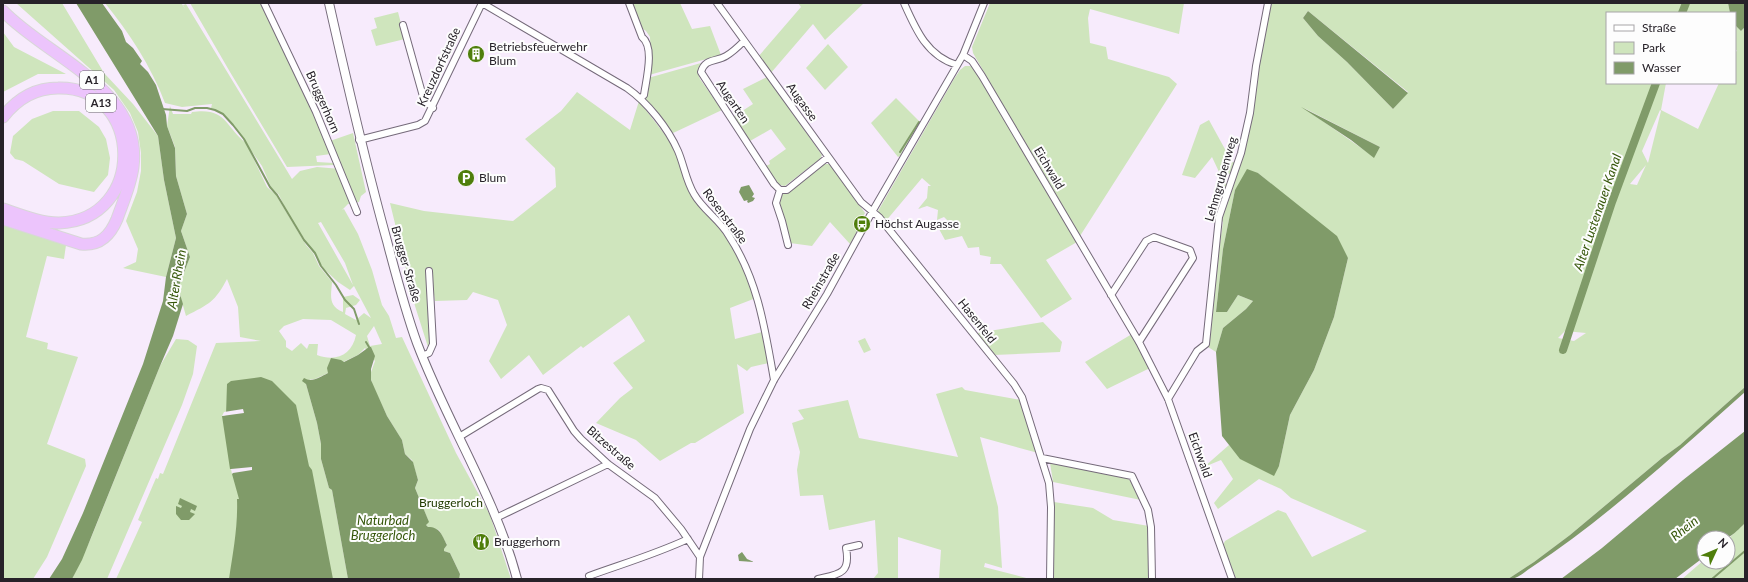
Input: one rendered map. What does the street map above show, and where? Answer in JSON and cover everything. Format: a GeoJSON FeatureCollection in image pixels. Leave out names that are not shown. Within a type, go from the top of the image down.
{"type":"FeatureCollection","features":[{"type":"Feature","properties":{"kind":"highway","name":"A1"},"geometry":{"type":"LineString","coordinates":[[3,11],[29,35],[81,71],[117,106],[131,135],[134,154],[131,179],[113,228],[107,237],[99,242],[81,244],[3,218]]}},
{"type":"Feature","properties":{"kind":"highway","name":"A13"},"geometry":{"type":"LineString","coordinates":[[3,117],[18,102],[37,91],[61,88],[78,91],[98,101],[111,114],[122,135],[125,155],[123,173],[114,191],[100,208],[88,216],[68,222],[50,222],[33,219],[3,209]]}},
{"type":"Feature","properties":{"kind":"main road","name":"Brugger Straße"},"geometry":{"type":"LineString","coordinates":[[329,3],[359,140],[391,256],[422,356],[496,518],[510,554],[517,579]]}},
{"type":"Feature","properties":{"kind":"street","name":"Bruggerhorn"},"geometry":{"type":"LineString","coordinates":[[264,3],[316,112],[357,212]]}},
{"type":"Feature","properties":{"kind":"street","name":"Kreuzdorfstraße"},"geometry":{"type":"LineString","coordinates":[[359,140],[418,125],[425,121],[433,108],[446,77],[482,3]]}},
{"type":"Feature","properties":{"kind":"street","name":"Rosenstraße"},"geometry":{"type":"LineString","coordinates":[[482,3],[627,88],[641,98],[678,150],[694,194],[725,230],[744,260],[754,285],[761,309],[774,380]]}},
{"type":"Feature","properties":{"kind":"street"},"geometry":{"type":"LineString","coordinates":[[629,3],[642,37],[646,40],[648,46],[649,64],[644,95],[641,98]]}},
{"type":"Feature","properties":{"kind":"street","name":"Augasse"},"geometry":{"type":"LineString","coordinates":[[717,3],[861,202],[872,212]]}},
{"type":"Feature","properties":{"kind":"street"},"geometry":{"type":"LineString","coordinates":[[904,3],[915,27],[927,46],[935,54],[957,65]]}},
{"type":"Feature","properties":{"kind":"street","name":"Rheinstraße"},"geometry":{"type":"LineString","coordinates":[[699,579],[700,557],[750,429],[774,380],[827,294],[872,212],[963,55],[984,3]]}},
{"type":"Feature","properties":{"kind":"street","name":"Lehmgrubenweg"},"geometry":{"type":"LineString","coordinates":[[1168,399],[1197,351],[1206,344],[1219,217],[1241,153],[1250,113],[1256,66],[1268,3]]}},
{"type":"Feature","properties":{"kind":"street"},"geometry":{"type":"LineString","coordinates":[[404,25],[424,100],[433,108]]}},
{"type":"Feature","properties":{"kind":"street","name":"Augarten"},"geometry":{"type":"LineString","coordinates":[[744,42],[727,55],[710,60],[705,64],[701,72],[780,190]]}},
{"type":"Feature","properties":{"kind":"street","name":"Eichwald"},"geometry":{"type":"LineString","coordinates":[[963,55],[972,61],[982,76],[1139,342],[1168,399],[1232,579]]}},
{"type":"Feature","properties":{"kind":"street"},"geometry":{"type":"LineString","coordinates":[[788,245],[776,203],[780,190],[786,190],[828,157]]}},
{"type":"Feature","properties":{"kind":"street","name":"Hasenfeld"},"geometry":{"type":"LineString","coordinates":[[872,212],[879,217],[1014,384],[1022,397],[1049,482],[1051,507],[1050,579]]}},
{"type":"Feature","properties":{"kind":"street"},"geometry":{"type":"LineString","coordinates":[[1111,295],[1146,241],[1154,237],[1190,250],[1192,258],[1139,342]]}},
{"type":"Feature","properties":{"kind":"street"},"geometry":{"type":"LineString","coordinates":[[422,356],[429,352],[434,344],[429,271]]}},
{"type":"Feature","properties":{"kind":"street","name":"Bitzestraße"},"geometry":{"type":"LineString","coordinates":[[459,437],[541,388],[548,390],[574,431],[608,464],[654,498],[670,514],[700,557]]}},
{"type":"Feature","properties":{"kind":"street"},"geometry":{"type":"LineString","coordinates":[[1042,458],[1132,476],[1148,510],[1151,527],[1152,579]]}},
{"type":"Feature","properties":{"kind":"street"},"geometry":{"type":"LineString","coordinates":[[496,518],[608,464]]}},
{"type":"Feature","properties":{"kind":"street"},"geometry":{"type":"LineString","coordinates":[[589,576],[637,558],[662,551],[688,539]]}},
{"type":"Feature","properties":{"kind":"street"},"geometry":{"type":"LineString","coordinates":[[818,579],[844,571],[848,560],[846,548],[859,545]]}},
{"type":"Feature","properties":{"kind":"green space"},"geometry":{"type":"Polygon","coordinates":[[[16,3],[62,3],[104,73],[133,104],[158,136],[164,180],[176,238],[166,277],[123,268],[136,262],[138,249],[126,221],[137,192],[141,171],[141,153],[138,132],[130,113],[114,90],[16,3]]]}},
{"type":"Feature","properties":{"kind":"green space","name":"Bruggerloch"},"geometry":{"type":"Polygon","coordinates":[[[105,3],[186,3],[182,4],[185,9],[183,5],[186,4],[292,179],[300,171],[317,167],[341,169],[330,141],[353,133],[366,192],[361,196],[359,202],[348,204],[342,210],[344,209],[358,234],[372,270],[382,305],[389,316],[396,338],[402,337],[456,453],[490,515],[511,579],[458,579],[460,574],[450,553],[444,551],[447,545],[439,530],[426,525],[428,520],[415,488],[418,480],[412,460],[405,454],[402,440],[387,416],[372,384],[370,375],[375,361],[365,348],[358,355],[343,362],[330,360],[328,373],[315,379],[308,380],[306,384],[317,423],[321,444],[321,459],[329,488],[332,490],[348,579],[116,579],[142,522],[138,520],[156,478],[158,479],[160,473],[163,474],[216,343],[261,341],[240,337],[238,307],[227,279],[219,293],[211,302],[186,316],[178,288],[190,257],[181,231],[187,214],[176,176],[175,147],[167,126],[170,106],[173,114],[191,114],[192,112],[204,111],[219,115],[246,143],[225,115],[211,108],[212,104],[182,107],[165,103],[146,63],[105,3]],[[247,145],[267,187],[276,195],[306,245],[313,253],[319,266],[332,282],[331,292],[335,307],[343,312],[343,297],[353,295],[360,300],[356,305],[346,308],[345,314],[356,320],[364,313],[371,318],[354,286],[350,290],[338,282],[324,269],[288,214],[279,195],[271,187],[262,166],[247,145]],[[321,222],[318,223],[353,285],[345,263],[321,222]],[[303,319],[284,326],[279,331],[286,341],[286,347],[292,351],[301,343],[307,349],[309,344],[318,344],[317,355],[331,358],[347,352],[351,348],[356,335],[331,320],[303,319]],[[374,326],[367,336],[370,346],[382,344],[374,326]]]}},
{"type":"Feature","properties":{"kind":"green space"},"geometry":{"type":"Polygon","coordinates":[[[190,3],[260,3],[314,113],[331,154],[316,156],[317,162],[334,163],[334,165],[287,167],[190,3]]]}},
{"type":"Feature","properties":{"kind":"green space"},"geometry":{"type":"Polygon","coordinates":[[[631,3],[680,3],[692,29],[710,26],[721,55],[649,75],[651,64],[650,37],[646,31],[640,27],[631,3]]]}},
{"type":"Feature","properties":{"kind":"green space"},"geometry":{"type":"Polygon","coordinates":[[[798,3],[864,3],[825,40],[813,24],[770,74],[758,57],[801,7],[798,3]]]}},
{"type":"Feature","properties":{"kind":"green space"},"geometry":{"type":"Polygon","coordinates":[[[990,3],[1184,3],[1179,34],[1090,9],[1088,18],[1090,43],[1106,47],[1108,59],[1169,77],[1177,84],[1080,236],[973,53],[972,47],[990,3]]]}},
{"type":"Feature","properties":{"kind":"green space"},"geometry":{"type":"Polygon","coordinates":[[[1272,3],[1728,3],[1730,12],[1606,12],[1606,84],[1666,84],[1661,110],[1698,129],[1719,84],[1736,84],[1736,26],[1741,31],[1745,27],[1745,387],[1680,445],[1662,458],[1570,535],[1508,579],[1236,579],[1223,545],[1225,541],[1278,510],[1286,513],[1312,557],[1367,531],[1291,498],[1281,489],[1259,479],[1218,509],[1214,503],[1233,479],[1221,460],[1204,467],[1229,445],[1241,459],[1279,466],[1290,415],[1314,370],[1334,317],[1348,258],[1290,200],[1258,173],[1235,190],[1223,249],[1216,312],[1227,312],[1238,295],[1253,301],[1246,309],[1223,328],[1216,352],[1208,347],[1210,316],[1207,291],[1214,284],[1223,222],[1212,211],[1216,185],[1234,182],[1233,174],[1220,174],[1212,157],[1195,178],[1182,175],[1200,125],[1209,120],[1226,151],[1227,165],[1235,161],[1240,161],[1253,116],[1257,78],[1266,26],[1272,3]],[[1308,11],[1303,18],[1318,36],[1347,62],[1393,109],[1408,92],[1308,11]],[[1304,108],[1374,157],[1380,147],[1304,108]],[[1660,110],[1642,151],[1648,163],[1661,111],[1660,110]],[[1646,165],[1630,184],[1637,185],[1646,165]],[[1565,331],[1558,338],[1574,341],[1586,333],[1565,331]]]}},
{"type":"Feature","properties":{"kind":"green space"},"geometry":{"type":"Polygon","coordinates":[[[398,12],[405,39],[376,46],[371,30],[377,28],[374,18],[398,12]]]}},
{"type":"Feature","properties":{"kind":"green space"},"geometry":{"type":"Polygon","coordinates":[[[3,32],[14,47],[66,74],[38,74],[3,92],[3,32]]]}},
{"type":"Feature","properties":{"kind":"green space"},"geometry":{"type":"Polygon","coordinates":[[[828,44],[848,67],[825,90],[806,68],[828,44]]]}},
{"type":"Feature","properties":{"kind":"green space"},"geometry":{"type":"Polygon","coordinates":[[[701,63],[698,73],[700,79],[722,110],[671,134],[646,101],[645,97],[648,78],[701,63]]]}},
{"type":"Feature","properties":{"kind":"green space"},"geometry":{"type":"Polygon","coordinates":[[[965,66],[970,66],[975,69],[1077,242],[1046,260],[1072,299],[1041,318],[1001,264],[990,264],[991,257],[980,255],[979,247],[968,248],[962,236],[945,240],[939,229],[948,221],[944,217],[937,220],[938,210],[927,206],[918,209],[927,198],[928,186],[931,186],[922,178],[885,222],[878,211],[954,79],[960,70],[965,66]]]}},
{"type":"Feature","properties":{"kind":"green space"},"geometry":{"type":"Polygon","coordinates":[[[767,77],[822,155],[820,159],[785,186],[776,182],[766,166],[770,164],[769,161],[786,149],[771,129],[750,141],[733,117],[753,104],[743,89],[767,77]]]}},
{"type":"Feature","properties":{"kind":"green space"},"geometry":{"type":"Polygon","coordinates":[[[577,92],[630,130],[639,101],[669,140],[676,154],[682,172],[711,217],[725,233],[746,271],[756,298],[730,308],[735,339],[762,332],[769,363],[751,367],[747,371],[737,364],[744,413],[695,443],[691,443],[660,461],[636,440],[596,423],[620,398],[633,388],[613,363],[645,341],[629,315],[583,348],[581,346],[543,375],[529,355],[501,379],[489,361],[507,325],[498,300],[473,292],[467,300],[435,301],[430,268],[426,268],[431,319],[430,346],[428,347],[415,306],[390,203],[424,211],[513,221],[556,187],[555,168],[525,139],[561,111],[577,92]]]}},
{"type":"Feature","properties":{"kind":"green space"},"geometry":{"type":"Polygon","coordinates":[[[896,98],[920,122],[898,157],[871,123],[896,98]]]}},
{"type":"Feature","properties":{"kind":"green space"},"geometry":{"type":"Polygon","coordinates":[[[53,111],[79,111],[99,127],[106,139],[110,158],[108,175],[94,192],[59,184],[23,161],[15,159],[10,153],[13,136],[32,119],[53,111]]]}},
{"type":"Feature","properties":{"kind":"green space"},"geometry":{"type":"Polygon","coordinates":[[[825,164],[830,164],[865,213],[856,229],[858,230],[850,244],[830,222],[812,246],[790,243],[779,200],[782,195],[825,164]]]}},
{"type":"Feature","properties":{"kind":"green space"},"geometry":{"type":"Polygon","coordinates":[[[3,224],[66,245],[64,259],[47,256],[26,337],[48,343],[47,349],[78,357],[47,444],[85,459],[86,466],[47,557],[33,579],[3,579],[3,224]]]}},
{"type":"Feature","properties":{"kind":"green space"},"geometry":{"type":"Polygon","coordinates":[[[1043,322],[1062,342],[1060,352],[994,355],[977,333],[1043,322]]]}},
{"type":"Feature","properties":{"kind":"green space"},"geometry":{"type":"Polygon","coordinates":[[[1132,334],[1150,368],[1107,389],[1085,362],[1132,334]]]}},
{"type":"Feature","properties":{"kind":"green space"},"geometry":{"type":"Polygon","coordinates":[[[865,338],[871,350],[864,353],[858,341],[865,338]]]}},
{"type":"Feature","properties":{"kind":"green space"},"geometry":{"type":"Polygon","coordinates":[[[176,339],[188,340],[197,346],[193,374],[182,405],[107,579],[72,579],[91,538],[160,366],[176,339]]]}},
{"type":"Feature","properties":{"kind":"green space"},"geometry":{"type":"Polygon","coordinates":[[[962,387],[965,390],[1021,400],[1038,453],[980,437],[998,507],[1002,568],[985,563],[984,567],[1030,579],[939,579],[941,550],[898,537],[898,579],[873,579],[878,573],[875,520],[829,530],[823,495],[800,496],[797,470],[800,452],[792,423],[804,419],[798,410],[848,400],[859,438],[958,457],[936,394],[962,387]]]}},
{"type":"Feature","properties":{"kind":"green space"},"geometry":{"type":"Polygon","coordinates":[[[1050,463],[1126,477],[1133,483],[1141,500],[1053,482],[1050,463]]]}},
{"type":"Feature","properties":{"kind":"green space"},"geometry":{"type":"Polygon","coordinates":[[[1054,502],[1093,508],[1113,520],[1149,526],[1150,579],[1054,579],[1052,574],[1054,502]]]}},
{"type":"Feature","properties":{"kind":"green space"},"geometry":{"type":"Polygon","coordinates":[[[1745,523],[1745,579],[1682,579],[1696,567],[1696,570],[1736,570],[1736,531],[1745,523]]]}},
{"type":"Feature","properties":{"kind":"water","name":"Alter Rhein"},"geometry":{"type":"Polygon","coordinates":[[[76,3],[102,3],[122,31],[126,42],[133,48],[142,61],[140,64],[148,72],[156,85],[166,115],[167,126],[175,148],[176,176],[187,214],[181,231],[190,257],[178,288],[183,304],[173,336],[82,560],[72,579],[49,579],[62,559],[83,513],[143,364],[163,301],[166,277],[176,238],[164,180],[158,136],[76,3]]]}},
{"type":"Feature","properties":{"kind":"water"},"geometry":{"type":"Polygon","coordinates":[[[1728,3],[1745,3],[1745,27],[1741,31],[1736,26],[1736,12],[1730,12],[1728,3]]]}},
{"type":"Feature","properties":{"kind":"water"},"geometry":{"type":"Polygon","coordinates":[[[1308,11],[1408,93],[1393,109],[1347,62],[1318,36],[1303,18],[1308,11]]]}},
{"type":"Feature","properties":{"kind":"water"},"geometry":{"type":"Polygon","coordinates":[[[1301,107],[1380,147],[1374,158],[1351,140],[1301,107]]]}},
{"type":"Feature","properties":{"kind":"water"},"geometry":{"type":"Polygon","coordinates":[[[1247,169],[1258,173],[1337,236],[1348,258],[1334,317],[1314,370],[1290,415],[1279,466],[1274,476],[1240,459],[1222,436],[1216,352],[1223,328],[1246,309],[1253,301],[1238,295],[1227,312],[1216,312],[1223,249],[1235,190],[1247,169]]]}},
{"type":"Feature","properties":{"kind":"water"},"geometry":{"type":"Polygon","coordinates":[[[749,185],[754,194],[752,197],[755,198],[753,201],[748,203],[748,200],[744,201],[739,192],[741,187],[749,185]]]}},
{"type":"Feature","properties":{"kind":"water","name":"Naturbad Bruggerloch"},"geometry":{"type":"Polygon","coordinates":[[[371,347],[375,356],[371,369],[371,380],[387,416],[402,440],[405,454],[413,462],[418,480],[415,488],[429,522],[426,525],[428,527],[435,528],[442,535],[447,545],[444,551],[450,553],[460,574],[459,579],[348,579],[332,490],[329,488],[321,459],[321,444],[317,423],[306,384],[302,381],[304,378],[313,380],[328,373],[327,368],[331,358],[344,362],[358,355],[371,347]]]}},
{"type":"Feature","properties":{"kind":"water"},"geometry":{"type":"Polygon","coordinates":[[[261,377],[272,381],[296,405],[309,466],[312,470],[333,579],[229,579],[236,529],[237,499],[239,499],[232,469],[230,469],[222,416],[226,415],[227,384],[231,381],[261,377]]]}},
{"type":"Feature","properties":{"kind":"water"},"geometry":{"type":"Polygon","coordinates":[[[1745,387],[1745,392],[1668,461],[1588,527],[1518,577],[1508,579],[1570,535],[1662,458],[1680,445],[1745,387]]]}},
{"type":"Feature","properties":{"kind":"water","name":"Rhein"},"geometry":{"type":"Polygon","coordinates":[[[1745,431],[1745,523],[1736,532],[1736,530],[1696,530],[1696,563],[1675,579],[1561,579],[1602,548],[1683,480],[1745,431]]]}},
{"type":"Feature","properties":{"kind":"water"},"geometry":{"type":"Polygon","coordinates":[[[180,498],[197,506],[195,511],[191,509],[190,512],[195,514],[189,520],[181,520],[176,514],[176,506],[181,508],[182,506],[178,504],[180,498]]]}},
{"type":"Feature","properties":{"kind":"water"},"geometry":{"type":"Polygon","coordinates":[[[742,552],[747,559],[754,562],[739,561],[738,555],[742,552]]]}},
{"type":"Feature","properties":{"kind":"pier"},"geometry":{"type":"Polygon","coordinates":[[[243,409],[244,413],[222,416],[224,412],[243,409]]]}},
{"type":"Feature","properties":{"kind":"pier"},"geometry":{"type":"Polygon","coordinates":[[[252,467],[252,470],[232,474],[231,469],[252,467]]]}},
{"type":"Feature","properties":{"kind":"waterway","name":"Alter Lustenauer Kanal"},"geometry":{"type":"LineString","coordinates":[[1682,12],[1686,3]]}},
{"type":"Feature","properties":{"kind":"waterway","name":"Alter Lustenauer Kanal"},"geometry":{"type":"LineString","coordinates":[[1563,350],[1612,202],[1656,84]]}},
{"type":"Feature","properties":{"kind":"waterway"},"geometry":{"type":"LineString","coordinates":[[162,109],[187,111],[195,108],[207,108],[223,114],[244,139],[270,187],[277,195],[304,240],[315,253],[321,266],[336,285],[345,300],[354,309],[359,324]]}},
{"type":"Feature","properties":{"kind":"waterway"},"geometry":{"type":"LineString","coordinates":[[900,152],[919,122]]}},
{"type":"Feature","properties":{"kind":"waterway"},"geometry":{"type":"LineString","coordinates":[[366,342],[369,347]]}},
{"type":"Feature","properties":{"kind":"waterway"},"geometry":{"type":"LineString","coordinates":[[1712,579],[1745,551]]}},
{"type":"Feature","properties":{"kind":"place","name":"Betriebsfeuerwehr Blum"},"geometry":{"type":"Point","coordinates":[476,54]}},
{"type":"Feature","properties":{"kind":"place","name":"Blum"},"geometry":{"type":"Point","coordinates":[466,178]}},
{"type":"Feature","properties":{"kind":"place","name":"Höchst Augasse"},"geometry":{"type":"Point","coordinates":[862,224]}},
{"type":"Feature","properties":{"kind":"place","name":"Bruggerhorn"},"geometry":{"type":"Point","coordinates":[481,542]}}]}
